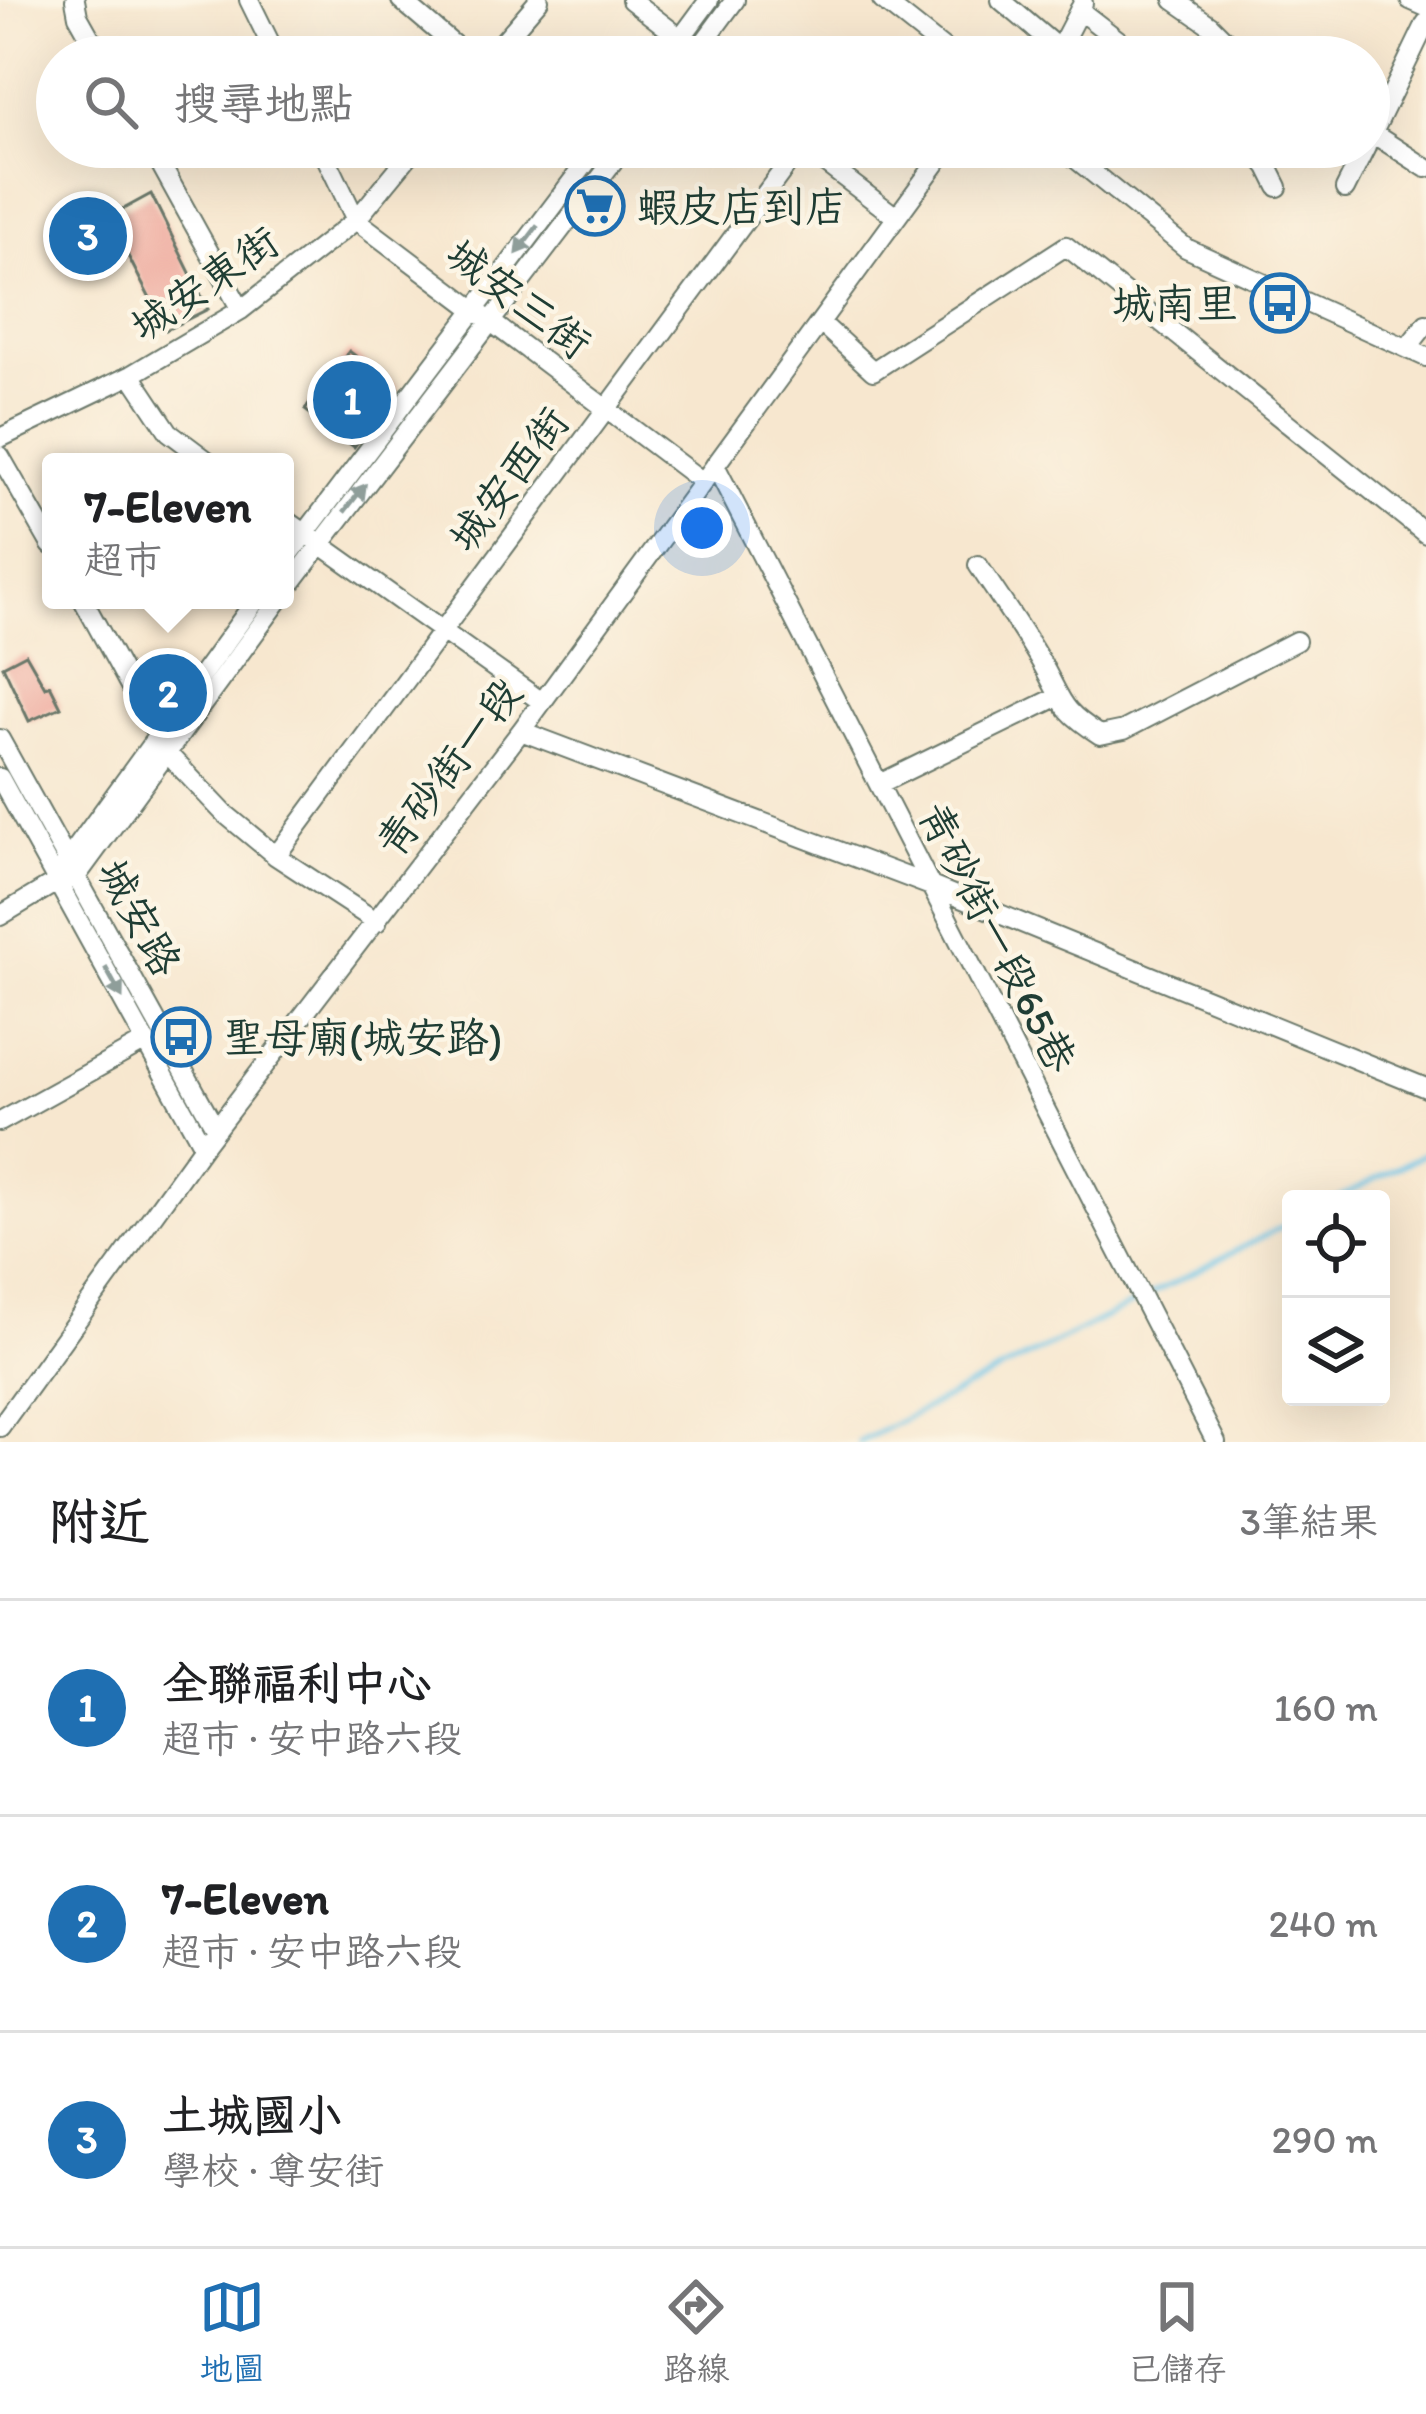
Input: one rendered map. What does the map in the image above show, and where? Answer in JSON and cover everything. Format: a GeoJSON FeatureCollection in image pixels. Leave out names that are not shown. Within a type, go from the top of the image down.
{"type":"FeatureCollection","features":[{"type":"Feature","properties":{"kind":"street"},"geometry":{"type":"LineString","coordinates":[[75,0],[89,36]]}},
{"type":"Feature","properties":{"kind":"street"},"geometry":{"type":"LineString","coordinates":[[249,0],[267,36]]}},
{"type":"Feature","properties":{"kind":"street"},"geometry":{"type":"LineString","coordinates":[[401,0],[443,36]]}},
{"type":"Feature","properties":{"kind":"street"},"geometry":{"type":"LineString","coordinates":[[508,36],[539,0]]}},
{"type":"Feature","properties":{"kind":"street"},"geometry":{"type":"LineString","coordinates":[[631,0],[675,36]]}},
{"type":"Feature","properties":{"kind":"street"},"geometry":{"type":"LineString","coordinates":[[698,36],[709,0]]}},
{"type":"Feature","properties":{"kind":"street"},"geometry":{"type":"LineString","coordinates":[[706,36],[736,0]]}},
{"type":"Feature","properties":{"kind":"street"},"geometry":{"type":"LineString","coordinates":[[882,0],[927,36]]}},
{"type":"Feature","properties":{"kind":"street"},"geometry":{"type":"LineString","coordinates":[[1000,0],[1039,36]]}},
{"type":"Feature","properties":{"kind":"street"},"geometry":{"type":"LineString","coordinates":[[1174,0],[1220,36]]}},
{"type":"Feature","properties":{"kind":"street"},"geometry":{"type":"LineString","coordinates":[[1410,0],[1426,7]]}},
{"type":"Feature","properties":{"kind":"street"},"geometry":{"type":"LineString","coordinates":[[1066,36],[1082,5],[1117,36]]}},
{"type":"Feature","properties":{"kind":"street"},"geometry":{"type":"LineString","coordinates":[[1390,95],[1426,22]]}},
{"type":"Feature","properties":{"kind":"street"},"geometry":{"type":"LineString","coordinates":[[1390,149],[1426,168]]}},
{"type":"Feature","properties":{"kind":"street"},"geometry":{"type":"LineString","coordinates":[[163,168],[241,310]]}},
{"type":"Feature","properties":{"kind":"street","name":"城安三街"},"geometry":{"type":"LineString","coordinates":[[331,168],[356,220],[605,409],[709,473]]}},
{"type":"Feature","properties":{"kind":"street","name":"城安東街"},"geometry":{"type":"LineString","coordinates":[[0,438],[131,375],[241,310],[356,220],[399,168]]}},
{"type":"Feature","properties":{"kind":"street"},"geometry":{"type":"LineString","coordinates":[[294,574],[312,539],[473,310],[582,168]]}},
{"type":"Feature","properties":{"kind":"street"},"geometry":{"type":"LineString","coordinates":[[294,553],[312,539],[490,322],[608,168]]}},
{"type":"Feature","properties":{"kind":"street","name":"城安西街"},"geometry":{"type":"LineString","coordinates":[[275,856],[786,168]]}},
{"type":"Feature","properties":{"kind":"street"},"geometry":{"type":"LineString","coordinates":[[830,168],[896,218]]}},
{"type":"Feature","properties":{"kind":"street","name":"青砂街一段"},"geometry":{"type":"LineString","coordinates":[[0,1427],[203,1146],[542,702],[933,168]]}},
{"type":"Feature","properties":{"kind":"street"},"geometry":{"type":"LineString","coordinates":[[1087,168],[1186,248],[1426,356]]}},
{"type":"Feature","properties":{"kind":"street"},"geometry":{"type":"LineString","coordinates":[[1268,168],[1278,187]]}},
{"type":"Feature","properties":{"kind":"street"},"geometry":{"type":"LineString","coordinates":[[1345,189],[1355,168]]}},
{"type":"Feature","properties":{"kind":"street"},"geometry":{"type":"LineString","coordinates":[[822,324],[873,371],[1066,246],[1426,534]]}},
{"type":"Feature","properties":{"kind":"street"},"geometry":{"type":"LineString","coordinates":[[1407,348],[1426,324]]}},
{"type":"Feature","properties":{"kind":"street"},"geometry":{"type":"LineString","coordinates":[[131,375],[169,432],[197,453]]}},
{"type":"Feature","properties":{"kind":"street"},"geometry":{"type":"LineString","coordinates":[[0,456],[42,529]]}},
{"type":"Feature","properties":{"kind":"street","name":"青砂街一段65巷"},"geometry":{"type":"LineString","coordinates":[[709,473],[879,784],[1216,1442]]}},
{"type":"Feature","properties":{"kind":"street"},"geometry":{"type":"LineString","coordinates":[[294,526],[542,702]]}},
{"type":"Feature","properties":{"kind":"street"},"geometry":{"type":"LineString","coordinates":[[978,565],[1044,666],[1057,697],[1075,718],[1100,735],[1124,730],[1296,641]]}},
{"type":"Feature","properties":{"kind":"street"},"geometry":{"type":"LineString","coordinates":[[87,609],[161,744],[224,813],[275,856],[377,922]]}},
{"type":"Feature","properties":{"kind":"street"},"geometry":{"type":"LineString","coordinates":[[0,916],[67,872],[161,744],[250,609]]}},
{"type":"Feature","properties":{"kind":"street"},"geometry":{"type":"LineString","coordinates":[[161,744],[272,609]]}},
{"type":"Feature","properties":{"kind":"street"},"geometry":{"type":"LineString","coordinates":[[879,784],[1057,697]]}},
{"type":"Feature","properties":{"kind":"street"},"geometry":{"type":"LineString","coordinates":[[520,731],[931,886],[1426,1088]]}},
{"type":"Feature","properties":{"kind":"street","name":"城安路"},"geometry":{"type":"LineString","coordinates":[[0,739],[146,1041],[203,1146]]}},
{"type":"Feature","properties":{"kind":"street","name":"城安路"},"geometry":{"type":"LineString","coordinates":[[0,778],[67,872],[216,1129]]}},
{"type":"Feature","properties":{"kind":"street"},"geometry":{"type":"LineString","coordinates":[[0,1121],[146,1041]]}},
{"type":"Feature","properties":{"kind":"building"},"geometry":{"type":"Polygon","coordinates":[[[151,194],[208,309],[166,330],[105,219],[151,194]]]}},
{"type":"Feature","properties":{"kind":"building"},"geometry":{"type":"Polygon","coordinates":[[[349,351],[398,388],[354,447],[305,410],[349,351]]]}},
{"type":"Feature","properties":{"kind":"building"},"geometry":{"type":"Polygon","coordinates":[[[26,654],[61,707],[29,721],[3,666],[26,654]]]}},
{"type":"Feature","properties":{"kind":"waterway"},"geometry":{"type":"LineString","coordinates":[[1354,1190],[1426,1153]]}},
{"type":"Feature","properties":{"kind":"waterway"},"geometry":{"type":"LineString","coordinates":[[1148,1296],[1282,1227]]}},
{"type":"Feature","properties":{"kind":"waterway"},"geometry":{"type":"LineString","coordinates":[[859,1442],[1138,1301]]}},
{"type":"Feature","properties":{"kind":"place","name":"蝦皮店到店"},"geometry":{"type":"Point","coordinates":[595,206]}},
{"type":"Feature","properties":{"kind":"place","name":"土城國小"},"geometry":{"type":"Point","coordinates":[88,236]}},
{"type":"Feature","properties":{"kind":"place","name":"城南里"},"geometry":{"type":"Point","coordinates":[1280,303]}},
{"type":"Feature","properties":{"kind":"place","name":"全聯福利中心"},"geometry":{"type":"Point","coordinates":[352,400]}},
{"type":"Feature","properties":{"kind":"place","name":"7-Eleven"},"geometry":{"type":"Point","coordinates":[168,693]}},
{"type":"Feature","properties":{"kind":"place","name":"聖母廟(城安路)"},"geometry":{"type":"Point","coordinates":[181,1037]}}]}
